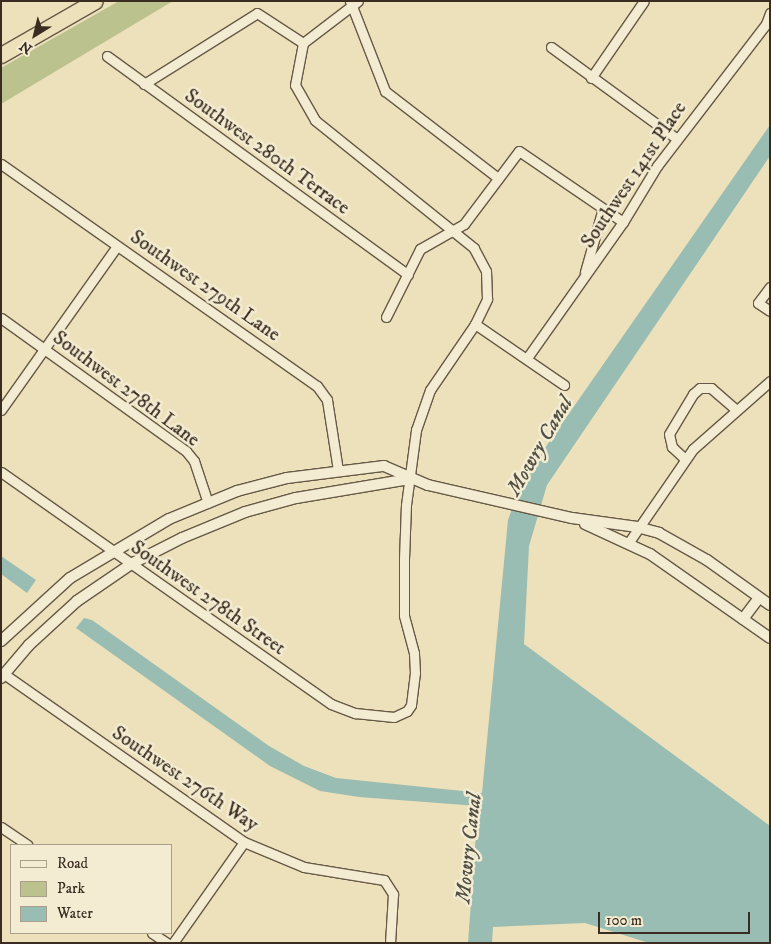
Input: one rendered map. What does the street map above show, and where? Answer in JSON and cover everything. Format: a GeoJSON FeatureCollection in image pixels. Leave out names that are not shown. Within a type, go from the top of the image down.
{"type":"FeatureCollection","features":[{"type":"Feature","properties":{"kind":"highway"},"geometry":{"type":"LineString","coordinates":[[1,55],[96,1]]}},
{"type":"Feature","properties":{"kind":"street"},"geometry":{"type":"LineString","coordinates":[[591,78],[644,1]]}},
{"type":"Feature","properties":{"kind":"street"},"geometry":{"type":"LineString","coordinates":[[409,479],[416,430],[430,390],[475,324],[488,299],[486,271],[474,248],[454,230],[315,120],[295,85],[303,43],[354,3],[385,91],[498,178]]}},
{"type":"Feature","properties":{"kind":"street"},"geometry":{"type":"LineString","coordinates":[[144,84],[257,13],[303,43]]}},
{"type":"Feature","properties":{"kind":"street","name":"Southwest 141st Place"},"geometry":{"type":"LineString","coordinates":[[527,358],[623,222],[677,139],[766,24],[770,14]]}},
{"type":"Feature","properties":{"kind":"street"},"geometry":{"type":"LineString","coordinates":[[551,47],[677,139]]}},
{"type":"Feature","properties":{"kind":"street","name":"Southwest 280th Terrace"},"geometry":{"type":"LineString","coordinates":[[107,56],[408,275]]}},
{"type":"Feature","properties":{"kind":"street"},"geometry":{"type":"LineString","coordinates":[[386,317],[420,249],[464,224],[519,151],[623,222]]}},
{"type":"Feature","properties":{"kind":"street","name":"Southwest 279th Lane"},"geometry":{"type":"LineString","coordinates":[[1,164],[317,386],[326,400],[338,470]]}},
{"type":"Feature","properties":{"kind":"street"},"geometry":{"type":"LineString","coordinates":[[583,280],[603,208]]}},
{"type":"Feature","properties":{"kind":"street"},"geometry":{"type":"LineString","coordinates":[[1,410],[118,246]]}},
{"type":"Feature","properties":{"kind":"street"},"geometry":{"type":"LineString","coordinates":[[770,287],[758,303],[770,312]]}},
{"type":"Feature","properties":{"kind":"street","name":"Southwest 278th Lane"},"geometry":{"type":"LineString","coordinates":[[1,318],[186,451],[194,462],[208,503]]}},
{"type":"Feature","properties":{"kind":"street"},"geometry":{"type":"LineString","coordinates":[[475,324],[564,384]]}},
{"type":"Feature","properties":{"kind":"street"},"geometry":{"type":"LineString","coordinates":[[629,542],[685,459],[770,380]]}},
{"type":"Feature","properties":{"kind":"street"},"geometry":{"type":"LineString","coordinates":[[685,459],[672,447],[668,434],[693,394],[700,388],[711,388],[736,410]]}},
{"type":"Feature","properties":{"kind":"street"},"geometry":{"type":"LineString","coordinates":[[1,642],[70,578],[112,551],[169,519],[208,503],[286,478],[338,470],[384,466],[409,479],[511,505],[572,518],[638,527],[683,545],[770,605]]}},
{"type":"Feature","properties":{"kind":"street","name":"Southwest 278th Street"},"geometry":{"type":"LineString","coordinates":[[1,472],[331,704],[355,713],[394,717],[407,711],[411,705],[415,673],[414,653],[404,615],[409,479]]}},
{"type":"Feature","properties":{"kind":"street"},"geometry":{"type":"LineString","coordinates":[[2,676],[54,621],[131,564],[245,512],[296,498],[409,479]]}},
{"type":"Feature","properties":{"kind":"street"},"geometry":{"type":"LineString","coordinates":[[572,518],[629,542],[770,638]]}},
{"type":"Feature","properties":{"kind":"street"},"geometry":{"type":"LineString","coordinates":[[743,619],[759,598]]}},
{"type":"Feature","properties":{"kind":"street","name":"Southwest 276th Way"},"geometry":{"type":"LineString","coordinates":[[2,676],[244,842],[304,867],[376,878],[390,886],[393,894],[390,943]]}},
{"type":"Feature","properties":{"kind":"street"},"geometry":{"type":"LineString","coordinates":[[1,827],[26,844]]}},
{"type":"Feature","properties":{"kind":"street"},"geometry":{"type":"LineString","coordinates":[[173,943],[244,842]]}},
{"type":"Feature","properties":{"kind":"street"},"geometry":{"type":"LineString","coordinates":[[153,934],[166,943]]}},
{"type":"Feature","properties":{"kind":"green space"},"geometry":{"type":"Polygon","coordinates":[[[119,1],[173,1],[1,104],[1,68],[119,1]]]}},
{"type":"Feature","properties":{"kind":"water"},"geometry":{"type":"Polygon","coordinates":[[[770,125],[770,156],[547,485],[529,546],[524,644],[770,826],[770,943],[649,943],[585,923],[493,927],[492,943],[468,943],[478,806],[359,797],[320,791],[270,766],[76,628],[84,618],[92,620],[269,746],[304,766],[336,778],[482,793],[508,520],[522,481],[770,125]]]}},
{"type":"Feature","properties":{"kind":"water"},"geometry":{"type":"Polygon","coordinates":[[[1,556],[36,580],[27,593],[1,574],[1,556]]]}},
{"type":"Feature","properties":{"kind":"water label","name":"Mowry Canal"},"geometry":{"type":"Point","coordinates":[540,446]}},
{"type":"Feature","properties":{"kind":"water label","name":"Mowry Canal"},"geometry":{"type":"Point","coordinates":[469,848]}}]}
